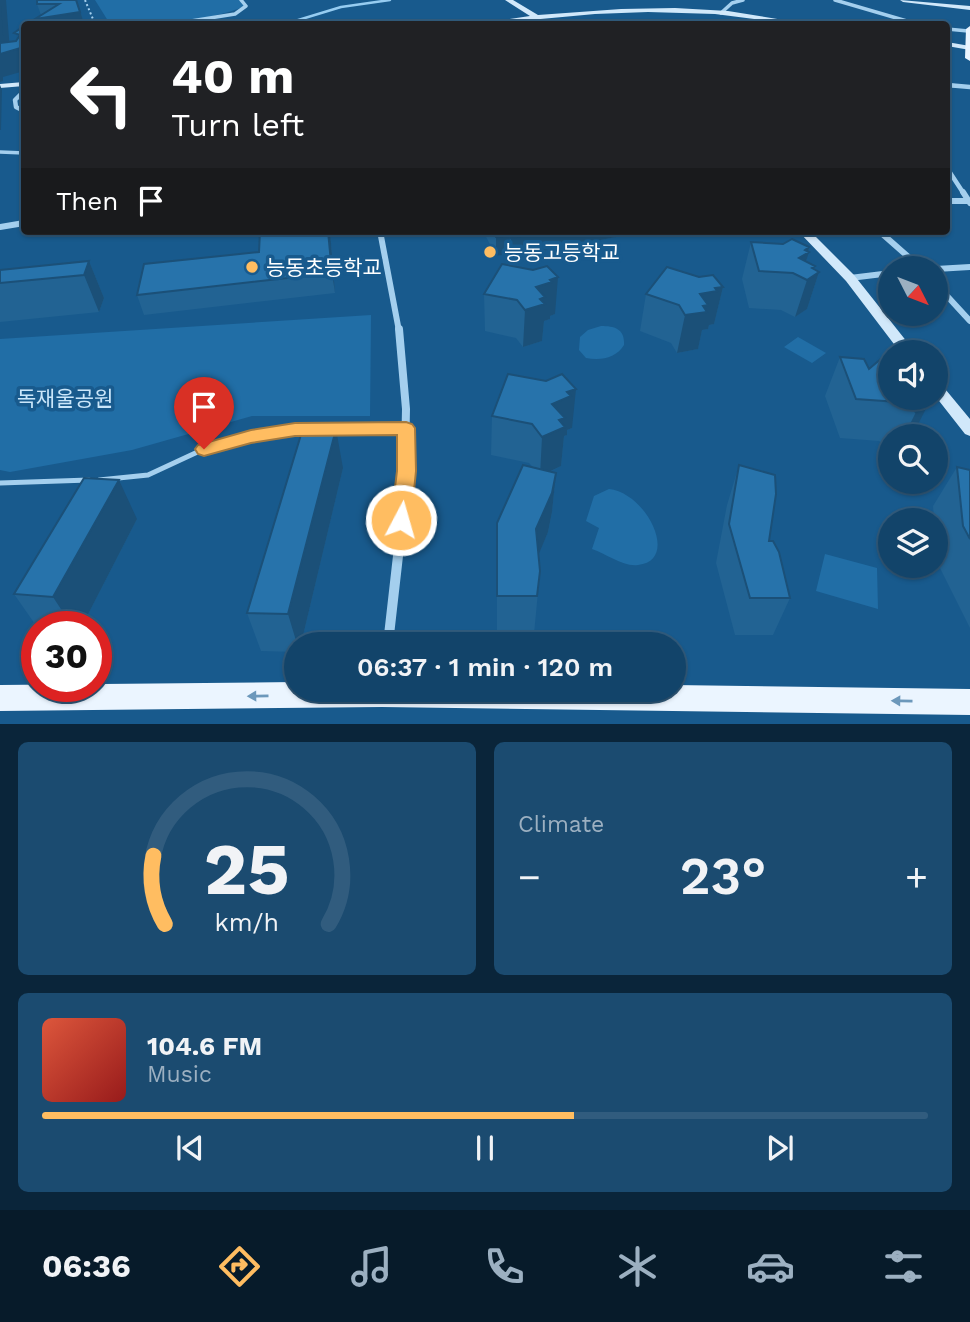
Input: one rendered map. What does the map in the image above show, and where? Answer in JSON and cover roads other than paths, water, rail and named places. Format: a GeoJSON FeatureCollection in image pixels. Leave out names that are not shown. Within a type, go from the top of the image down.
{"type":"FeatureCollection","features":[{"type":"Feature","properties":{"kind":"main road"},"geometry":{"type":"LineString","coordinates":[[508,0],[543,21]]}},
{"type":"Feature","properties":{"kind":"main road"},"geometry":{"type":"LineString","coordinates":[[904,0],[970,8]]}},
{"type":"Feature","properties":{"kind":"main road"},"geometry":{"type":"LineString","coordinates":[[512,21],[631,10],[721,13],[781,21]]}},
{"type":"Feature","properties":{"kind":"main road"},"geometry":{"type":"LineString","coordinates":[[969,30],[970,58]]}},
{"type":"Feature","properties":{"kind":"main road"},"geometry":{"type":"LineString","coordinates":[[950,45],[970,48]]}},
{"type":"Feature","properties":{"kind":"main road"},"geometry":{"type":"LineString","coordinates":[[0,86],[21,84]]}},
{"type":"Feature","properties":{"kind":"main road"},"geometry":{"type":"LineString","coordinates":[[808,235],[850,278],[899,340]]}},
{"type":"Feature","properties":{"kind":"main road"},"geometry":{"type":"LineString","coordinates":[[948,402],[970,430]]}},
{"type":"Feature","properties":{"kind":"main road"},"geometry":{"type":"LineString","coordinates":[[0,698],[284,694]]}},
{"type":"Feature","properties":{"kind":"main road"},"geometry":{"type":"LineString","coordinates":[[686,697],[970,702]]}},
{"type":"Feature","properties":{"kind":"street"},"geometry":{"type":"LineString","coordinates":[[192,21],[235,14],[246,6],[241,0]]}},
{"type":"Feature","properties":{"kind":"street"},"geometry":{"type":"LineString","coordinates":[[721,13],[733,3],[743,0]]}},
{"type":"Feature","properties":{"kind":"street"},"geometry":{"type":"LineString","coordinates":[[835,0],[907,21]]}},
{"type":"Feature","properties":{"kind":"street"},"geometry":{"type":"LineString","coordinates":[[950,29],[969,30]]}},
{"type":"Feature","properties":{"kind":"street"},"geometry":{"type":"LineString","coordinates":[[950,85],[970,87]]}},
{"type":"Feature","properties":{"kind":"street"},"geometry":{"type":"LineString","coordinates":[[20,95],[15,100],[16,107],[21,110]]}},
{"type":"Feature","properties":{"kind":"street"},"geometry":{"type":"LineString","coordinates":[[950,173],[969,202]]}},
{"type":"Feature","properties":{"kind":"street"},"geometry":{"type":"LineString","coordinates":[[950,201],[969,202]]}},
{"type":"Feature","properties":{"kind":"street"},"geometry":{"type":"LineString","coordinates":[[0,227],[21,224]]}},
{"type":"Feature","properties":{"kind":"street"},"geometry":{"type":"LineString","coordinates":[[381,235],[399,322],[406,428],[406,471],[389,632]]}},
{"type":"Feature","properties":{"kind":"street"},"geometry":{"type":"LineString","coordinates":[[884,235],[907,256]]}},
{"type":"Feature","properties":{"kind":"street"},"geometry":{"type":"LineString","coordinates":[[948,268],[970,267]]}},
{"type":"Feature","properties":{"kind":"street"},"geometry":{"type":"LineString","coordinates":[[850,278],[878,275]]}},
{"type":"Feature","properties":{"kind":"street"},"geometry":{"type":"LineString","coordinates":[[948,297],[970,321]]}},
{"type":"Feature","properties":{"kind":"lane"},"geometry":{"type":"LineString","coordinates":[[0,152],[21,153]]}},
{"type":"Feature","properties":{"kind":"lane"},"geometry":{"type":"LineString","coordinates":[[0,483],[122,479],[148,475],[204,449],[295,429],[406,428]]}},
{"type":"Feature","properties":{"kind":"waterway"},"geometry":{"type":"LineString","coordinates":[[295,21],[341,7],[390,0]]}},
{"type":"Feature","properties":{"kind":"place","name":"능동고등학교"},"geometry":{"type":"Point","coordinates":[490,252]}},
{"type":"Feature","properties":{"kind":"place","name":"능동초등학교"},"geometry":{"type":"Point","coordinates":[252,267]}},
{"type":"Feature","properties":{"kind":"park label","name":"독재울공원"},"geometry":{"type":"Point","coordinates":[65,398]}}]}
